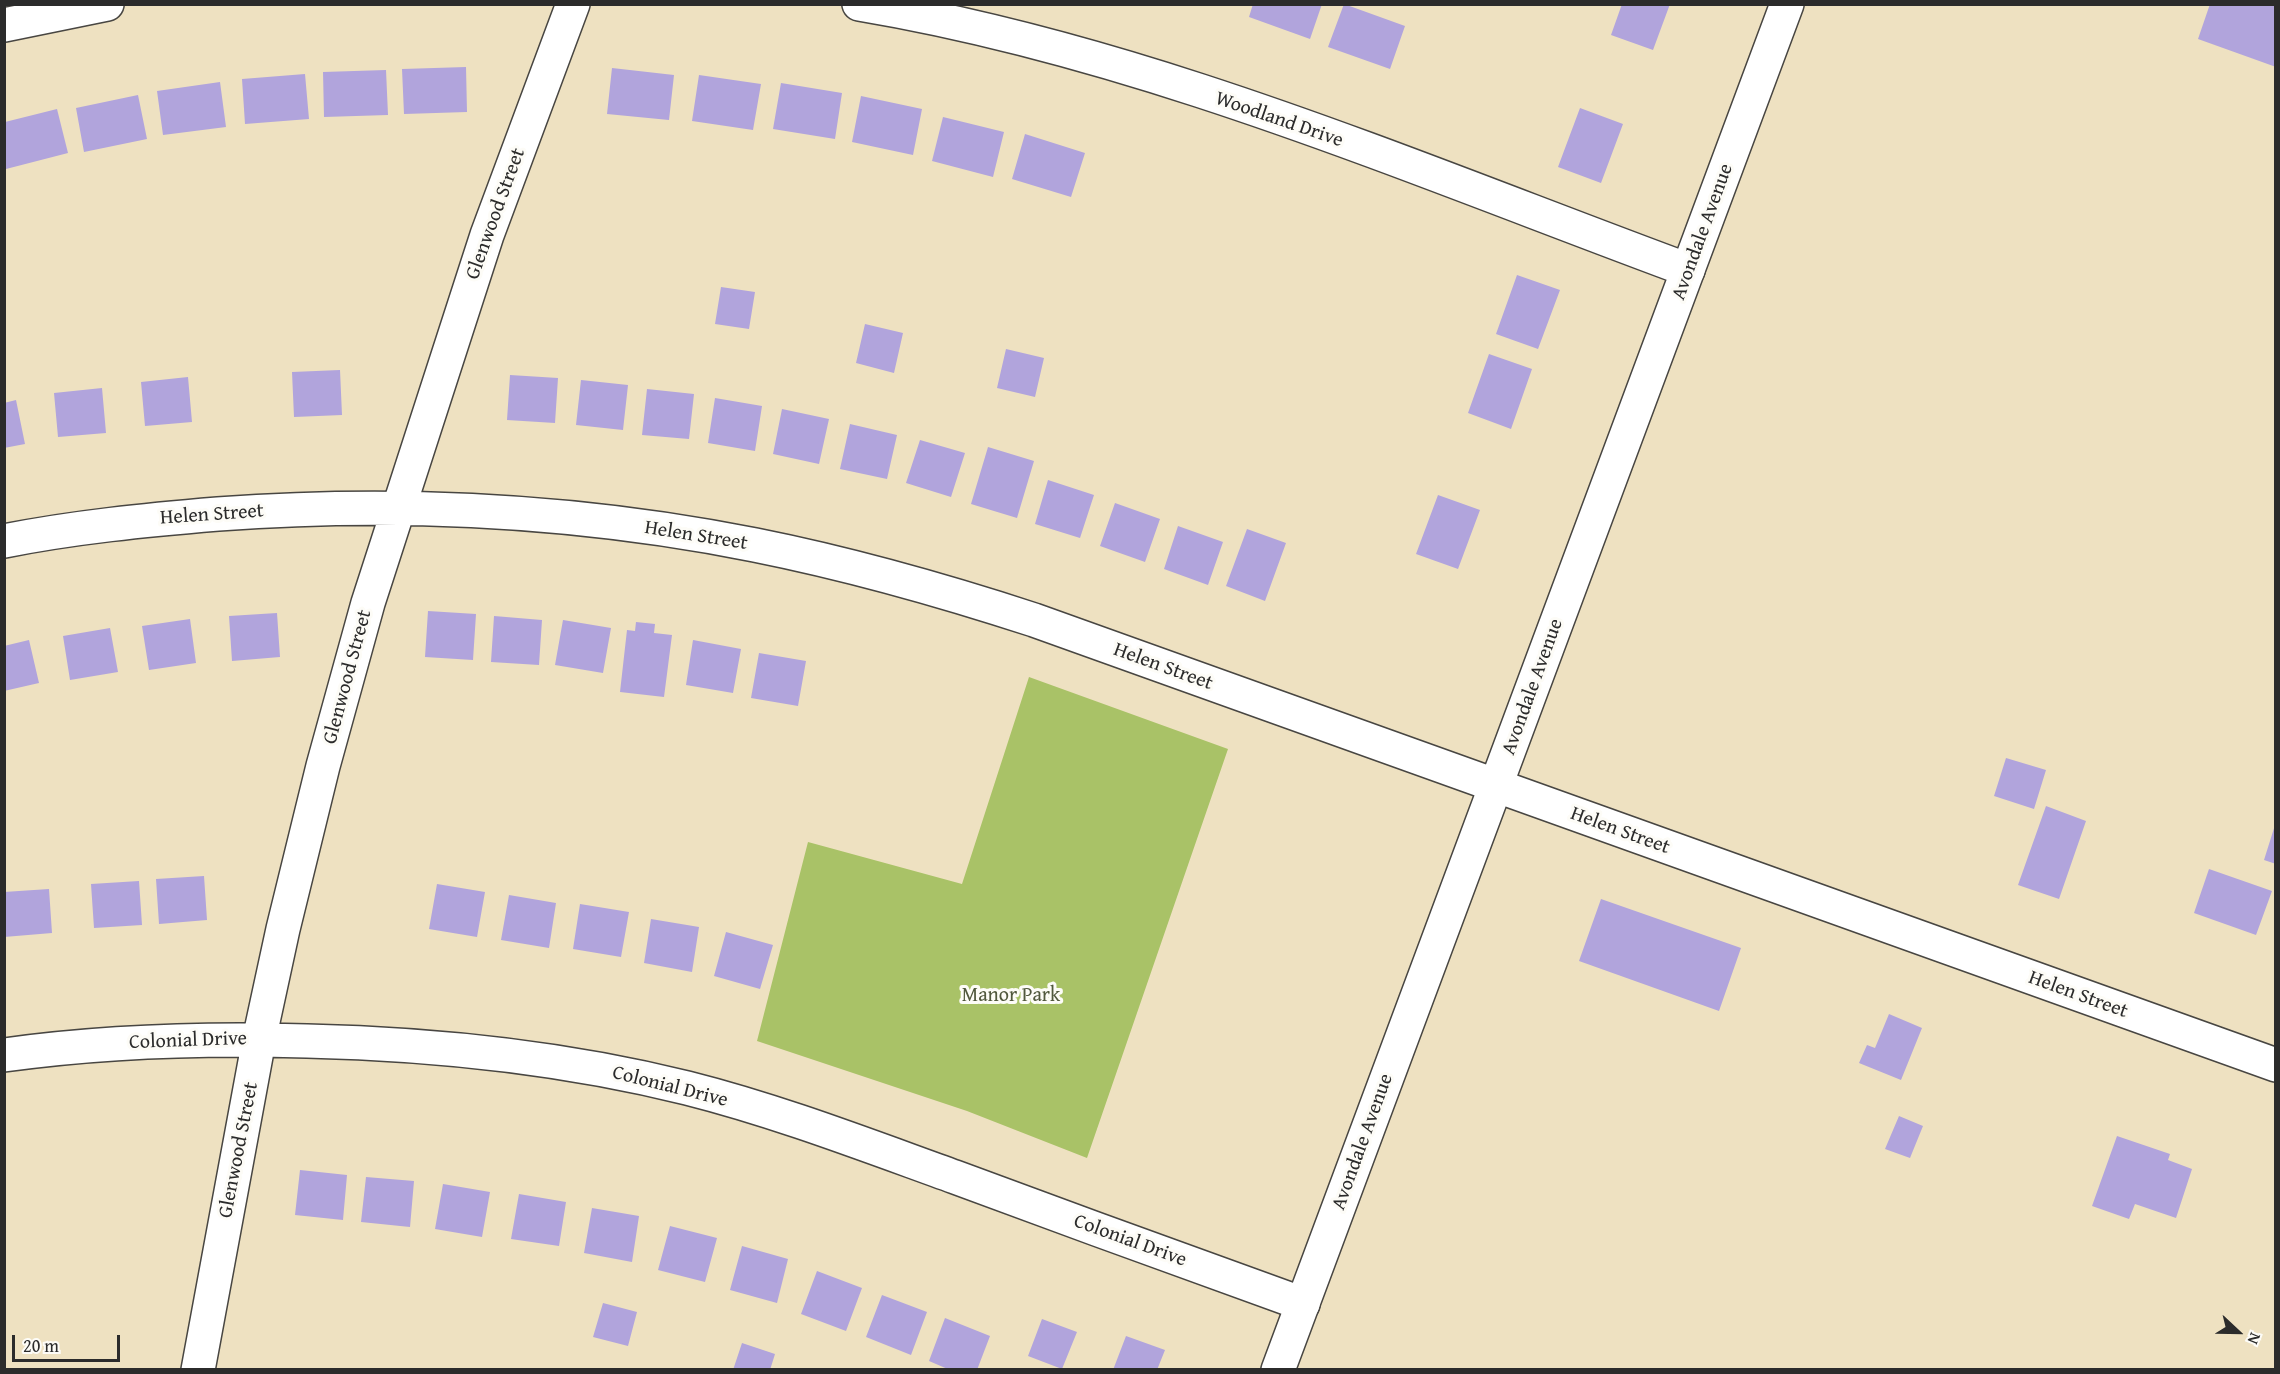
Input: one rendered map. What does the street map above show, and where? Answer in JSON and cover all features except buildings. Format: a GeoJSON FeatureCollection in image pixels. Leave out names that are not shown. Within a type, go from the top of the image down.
{"type":"FeatureCollection","features":[{"type":"Feature","properties":{"kind":"street"},"geometry":{"type":"LineString","coordinates":[[4,25],[107,4]]}},
{"type":"Feature","properties":{"kind":"street","name":"Glenwood Street"},"geometry":{"type":"LineString","coordinates":[[198,1370],[260,1040],[283,929],[323,766],[397,508],[487,235],[573,4]]}},
{"type":"Feature","properties":{"kind":"street","name":"Woodland Drive"},"geometry":{"type":"LineString","coordinates":[[859,4],[1008,35],[1136,72],[1285,120],[1688,270]]}},
{"type":"Feature","properties":{"kind":"street","name":"Avondale Avenue"},"geometry":{"type":"LineString","coordinates":[[1278,1370],[1788,4]]}},
{"type":"Feature","properties":{"kind":"street","name":"Helen Street"},"geometry":{"type":"LineString","coordinates":[[4,541],[149,519],[297,508],[397,508],[518,513],[637,526],[755,545],[871,571],[1034,620],[2276,1065]]}},
{"type":"Feature","properties":{"kind":"street","name":"Colonial Drive"},"geometry":{"type":"LineString","coordinates":[[4,1055],[53,1048],[162,1040],[375,1042],[480,1050],[585,1066],[688,1089],[815,1126],[1302,1304]]}},
{"type":"Feature","properties":{"kind":"green space","name":"Manor Park"},"geometry":{"type":"Polygon","coordinates":[[[1029,677],[1228,749],[1087,1158],[967,1111],[757,1041],[808,842],[962,884],[1029,677]]]}}]}
